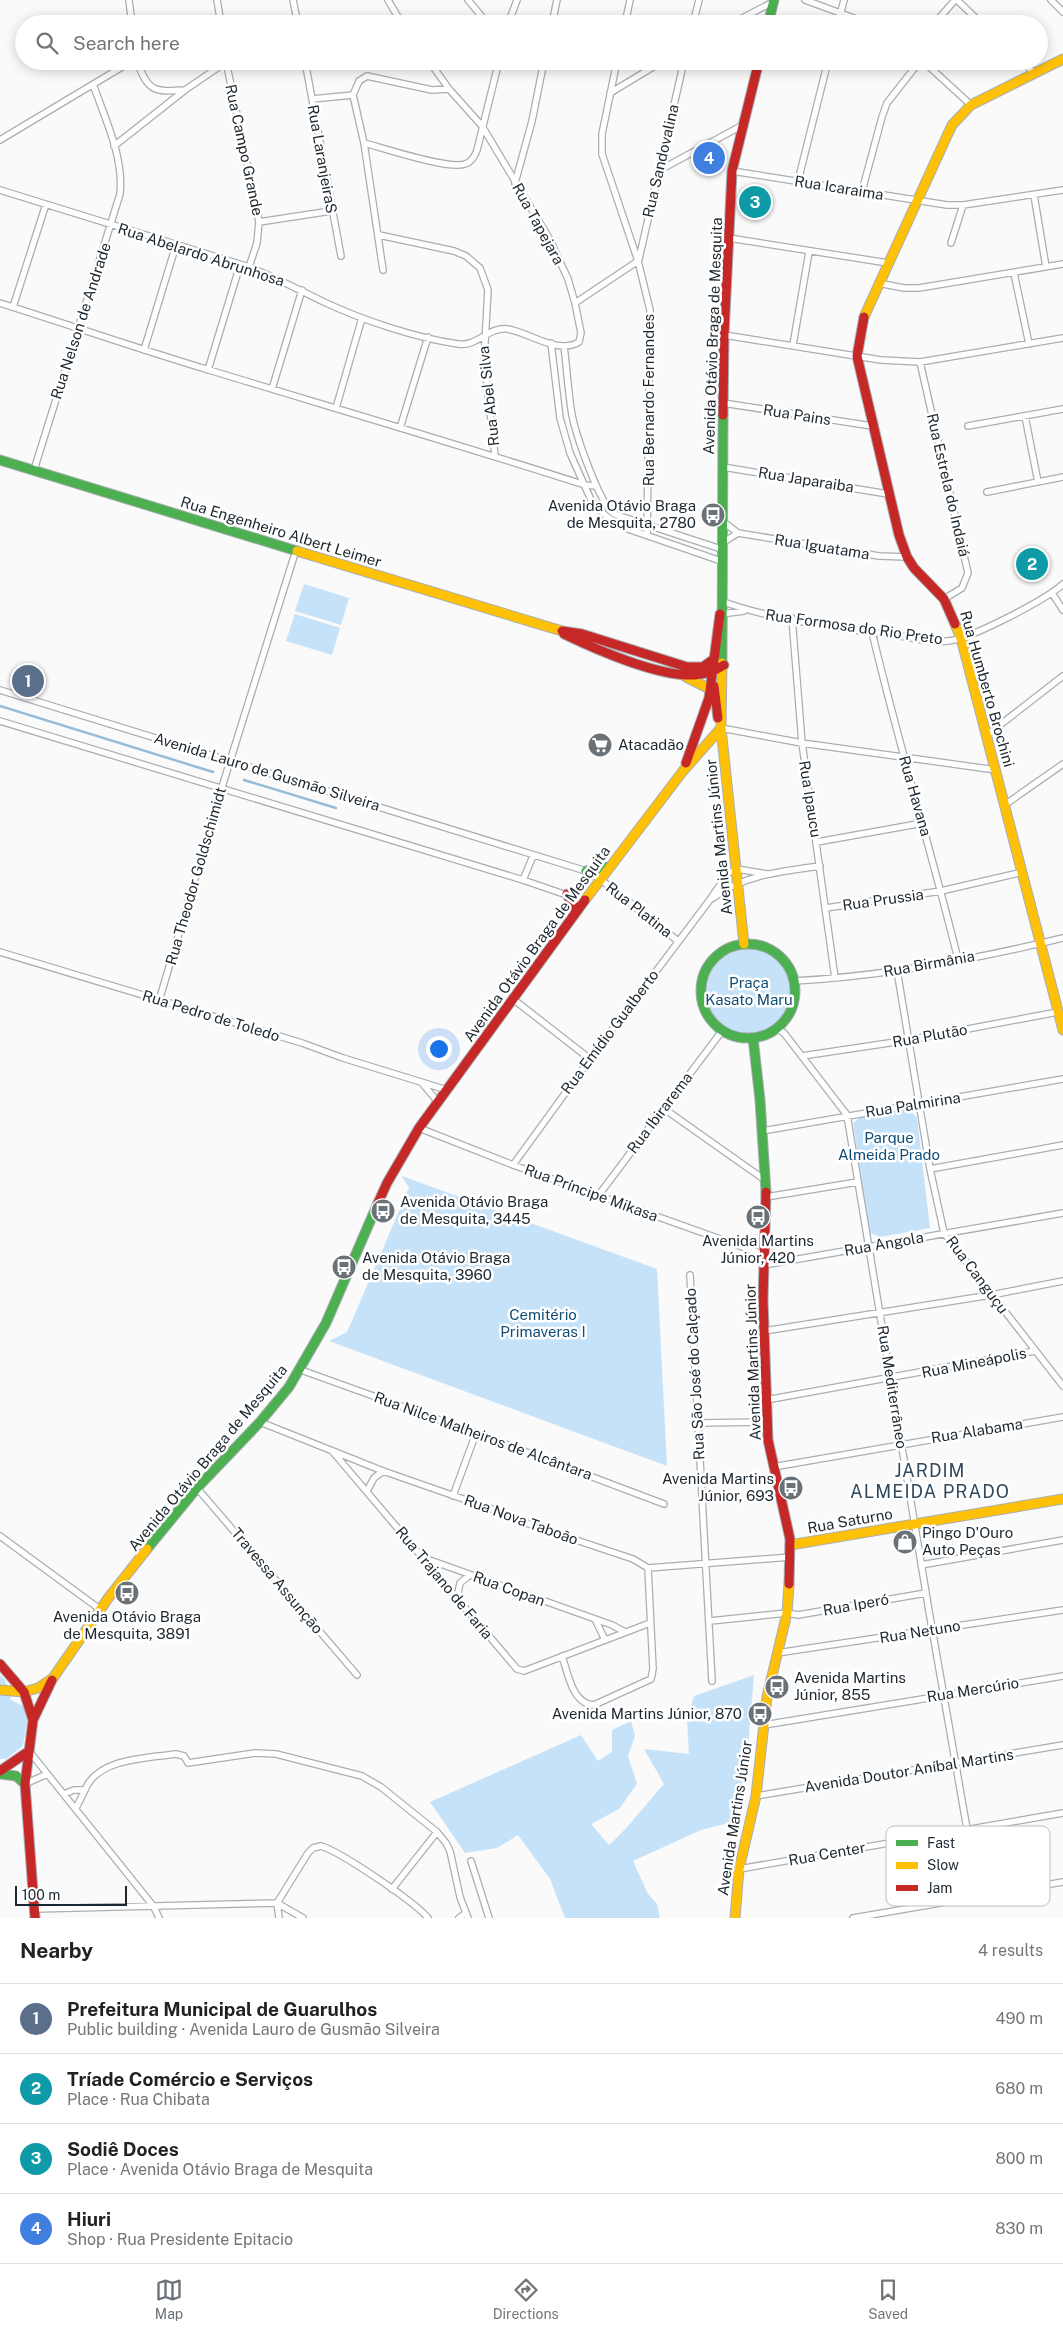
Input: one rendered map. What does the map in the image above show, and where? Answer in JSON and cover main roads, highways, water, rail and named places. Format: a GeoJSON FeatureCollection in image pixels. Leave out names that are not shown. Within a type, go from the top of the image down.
{"type":"FeatureCollection","features":[{"type":"Feature","properties":{"kind":"waterway"},"geometry":{"type":"LineString","coordinates":[[0,706],[213,772]]}},
{"type":"Feature","properties":{"kind":"waterway"},"geometry":{"type":"LineString","coordinates":[[244,780],[336,808]]}},
{"type":"Feature","properties":{"kind":"place","name":"Hiuri"},"geometry":{"type":"Point","coordinates":[709,158]}},
{"type":"Feature","properties":{"kind":"place","name":"Sodiê Doces"},"geometry":{"type":"Point","coordinates":[755,202]}},
{"type":"Feature","properties":{"kind":"place","name":"Avenida Otávio Braga de Mesquita, 2780"},"geometry":{"type":"Point","coordinates":[713,515]}},
{"type":"Feature","properties":{"kind":"place","name":"Tríade Comércio e Serviços"},"geometry":{"type":"Point","coordinates":[1032,564]}},
{"type":"Feature","properties":{"kind":"place","name":"Prefeitura Municipal de Guarulhos"},"geometry":{"type":"Point","coordinates":[28,681]}},
{"type":"Feature","properties":{"kind":"place","name":"Atacadão"},"geometry":{"type":"Point","coordinates":[600,745]}},
{"type":"Feature","properties":{"kind":"place","name":"Avenida Otávio Braga de Mesquita, 3445"},"geometry":{"type":"Point","coordinates":[383,1211]}},
{"type":"Feature","properties":{"kind":"place","name":"Avenida Martins Júnior, 420"},"geometry":{"type":"Point","coordinates":[758,1217]}},
{"type":"Feature","properties":{"kind":"place","name":"Avenida Otávio Braga de Mesquita, 3960"},"geometry":{"type":"Point","coordinates":[344,1267]}},
{"type":"Feature","properties":{"kind":"place","name":"Avenida Martins Júnior, 693"},"geometry":{"type":"Point","coordinates":[791,1488]}},
{"type":"Feature","properties":{"kind":"place","name":"Pingo D'Ouro Auto Peças"},"geometry":{"type":"Point","coordinates":[905,1542]}},
{"type":"Feature","properties":{"kind":"place","name":"Avenida Otávio Braga de Mesquita, 3891"},"geometry":{"type":"Point","coordinates":[127,1593]}},
{"type":"Feature","properties":{"kind":"place","name":"Avenida Martins Júnior, 855"},"geometry":{"type":"Point","coordinates":[777,1687]}},
{"type":"Feature","properties":{"kind":"place","name":"Avenida Martins Júnior, 870"},"geometry":{"type":"Point","coordinates":[760,1714]}},
{"type":"Feature","properties":{"kind":"district","name":"JARDIM ALMEIDA PRADO"},"geometry":{"type":"Point","coordinates":[930,1481]}},
{"type":"Feature","properties":{"kind":"park label","name":"Praça Kasato Maru"},"geometry":{"type":"Point","coordinates":[749,992]}},
{"type":"Feature","properties":{"kind":"park label","name":"Parque Almeida Prado"},"geometry":{"type":"Point","coordinates":[889,1146]}},
{"type":"Feature","properties":{"kind":"park label","name":"Cemitério Primaveras I"},"geometry":{"type":"Point","coordinates":[543,1324]}}]}
